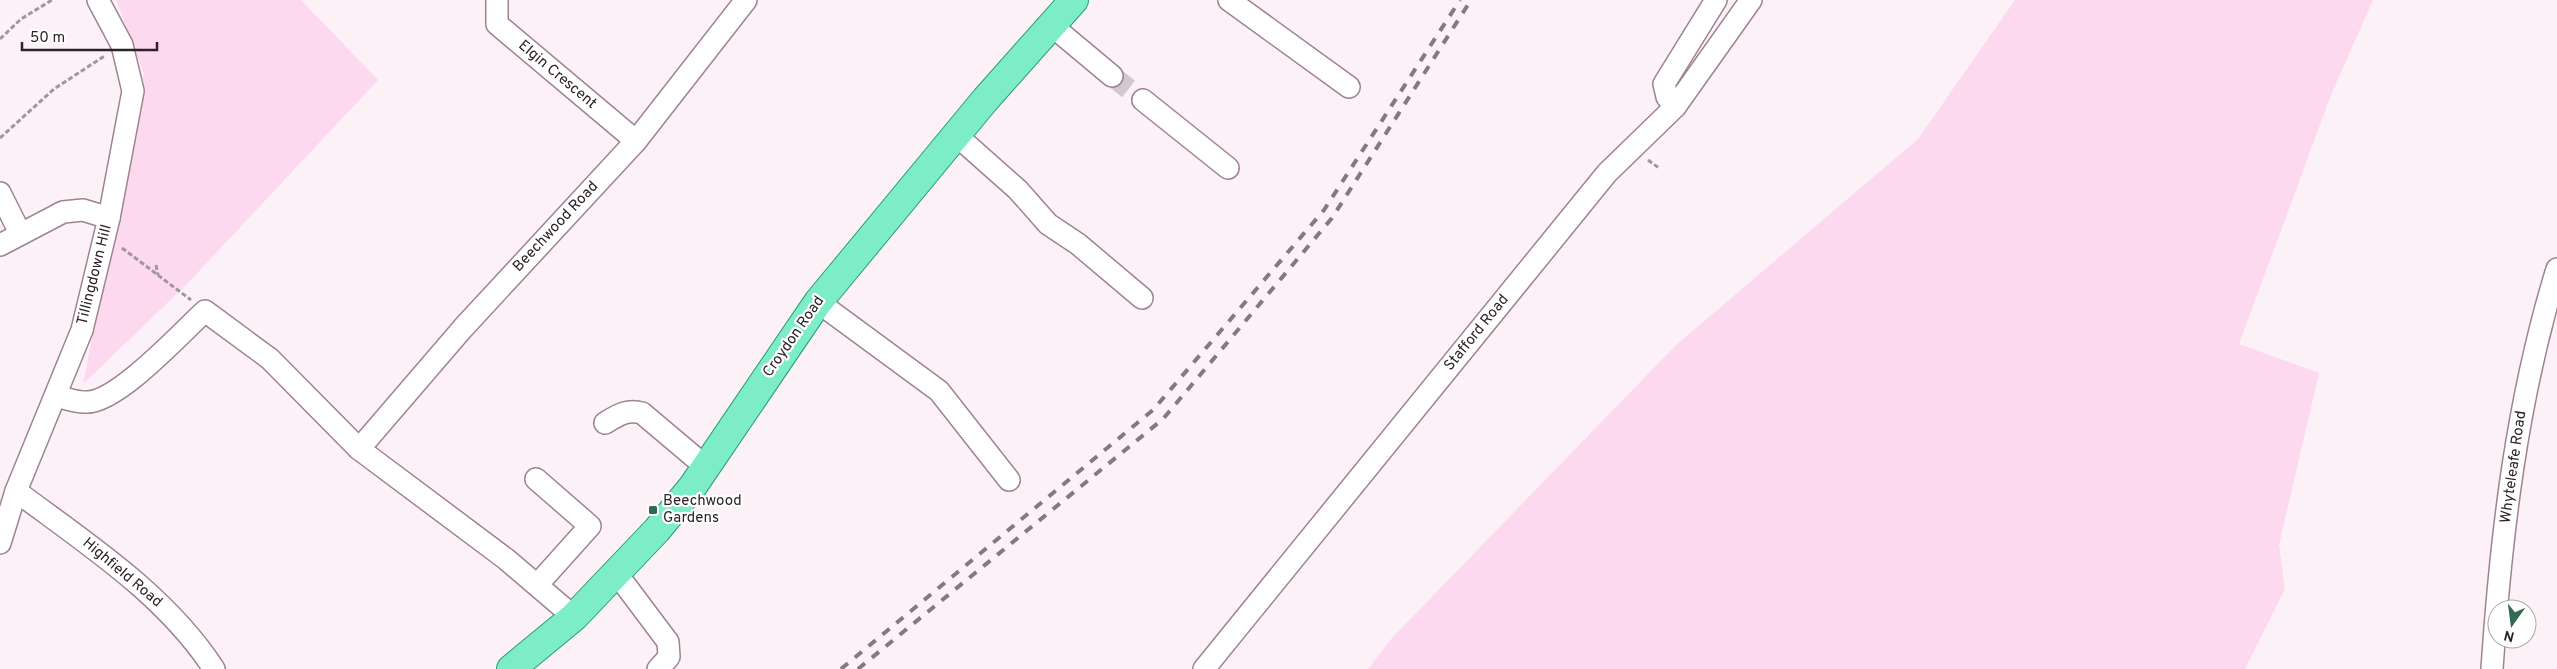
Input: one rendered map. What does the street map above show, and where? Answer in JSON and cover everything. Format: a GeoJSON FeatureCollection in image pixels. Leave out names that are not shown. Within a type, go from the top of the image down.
{"type":"FeatureCollection","features":[{"type":"Feature","properties":{"kind":"main road","name":"Croydon Road"},"geometry":{"type":"LineString","coordinates":[[511,669],[574,617],[618,574],[658,530],[706,467],[818,302],[956,135],[1074,0]]}},
{"type":"Feature","properties":{"kind":"street","name":"Tillingdown Hill"},"geometry":{"type":"LineString","coordinates":[[2,531],[82,330],[107,226],[133,91],[122,45],[98,0]]}},
{"type":"Feature","properties":{"kind":"street","name":"Elgin Crescent"},"geometry":{"type":"LineString","coordinates":[[497,0],[498,24],[636,141]]}},
{"type":"Feature","properties":{"kind":"street","name":"Beechwood Road"},"geometry":{"type":"LineString","coordinates":[[359,449],[462,328],[636,141],[746,0]]}},
{"type":"Feature","properties":{"kind":"street"},"geometry":{"type":"LineString","coordinates":[[1228,0],[1348,87]]}},
{"type":"Feature","properties":{"kind":"street"},"geometry":{"type":"LineString","coordinates":[[1675,107],[1667,98],[1664,84],[1716,0]]}},
{"type":"Feature","properties":{"kind":"street","name":"Stafford Road"},"geometry":{"type":"LineString","coordinates":[[1204,669],[1607,173],[1675,107],[1751,0]]}},
{"type":"Feature","properties":{"kind":"street"},"geometry":{"type":"LineString","coordinates":[[1052,25],[1112,76]]}},
{"type":"Feature","properties":{"kind":"street"},"geometry":{"type":"LineString","coordinates":[[1143,100],[1228,168]]}},
{"type":"Feature","properties":{"kind":"street"},"geometry":{"type":"LineString","coordinates":[[956,135],[1018,190],[1048,224],[1078,244],[1142,298]]}},
{"type":"Feature","properties":{"kind":"street"},"geometry":{"type":"LineString","coordinates":[[0,193],[20,233]]}},
{"type":"Feature","properties":{"kind":"street"},"geometry":{"type":"LineString","coordinates":[[0,245],[63,212],[83,210],[107,226]]}},
{"type":"Feature","properties":{"kind":"street","name":"Whyteleafe Road"},"geometry":{"type":"LineString","coordinates":[[2492,669],[2496,606],[2515,445],[2541,323],[2557,269]]}},
{"type":"Feature","properties":{"kind":"street"},"geometry":{"type":"LineString","coordinates":[[818,302],[939,391],[1008,480]]}},
{"type":"Feature","properties":{"kind":"street"},"geometry":{"type":"LineString","coordinates":[[57,396],[89,403],[107,397],[126,384],[205,311],[270,359],[359,449],[537,585],[574,617]]}},
{"type":"Feature","properties":{"kind":"street"},"geometry":{"type":"LineString","coordinates":[[605,423],[625,412],[633,410],[642,414],[706,467]]}},
{"type":"Feature","properties":{"kind":"street"},"geometry":{"type":"LineString","coordinates":[[536,479],[590,526],[537,585]]}},
{"type":"Feature","properties":{"kind":"street","name":"Highfield Road"},"geometry":{"type":"LineString","coordinates":[[16,492],[95,549],[155,598],[203,652],[214,669]]}},
{"type":"Feature","properties":{"kind":"street"},"geometry":{"type":"LineString","coordinates":[[618,574],[668,642],[668,657],[658,669]]}},
{"type":"Feature","properties":{"kind":"path"},"geometry":{"type":"LineString","coordinates":[[0,39],[20,18],[52,0]]}},
{"type":"Feature","properties":{"kind":"path"},"geometry":{"type":"LineString","coordinates":[[0,138],[54,89],[122,45]]}},
{"type":"Feature","properties":{"kind":"path"},"geometry":{"type":"LineString","coordinates":[[107,226],[158,275],[205,311]]}},
{"type":"Feature","properties":{"kind":"path"},"geometry":{"type":"LineString","coordinates":[[156,266],[158,275]]}},
{"type":"Feature","properties":{"kind":"shaded area"},"geometry":{"type":"Polygon","coordinates":[[[116,0],[301,0],[378,80],[186,285],[83,384],[144,74],[116,0]]]}},
{"type":"Feature","properties":{"kind":"shaded area"},"geometry":{"type":"Polygon","coordinates":[[[2015,0],[2373,0],[2331,95],[2239,344],[2319,373],[2279,545],[2285,589],[2245,669],[1368,669],[1392,638],[1676,345],[1918,139],[2015,0]]]}},
{"type":"Feature","properties":{"kind":"tunnel"},"geometry":{"type":"LineString","coordinates":[[1112,76],[1143,100]]}},
{"type":"Feature","properties":{"kind":"railway"},"geometry":{"type":"LineString","coordinates":[[841,669],[1153,410],[1324,210],[1460,0]]}},
{"type":"Feature","properties":{"kind":"railway"},"geometry":{"type":"LineString","coordinates":[[858,669],[1163,419],[1332,218],[1471,0]]}},
{"type":"Feature","properties":{"kind":"place","name":"Beechwood Gardens"},"geometry":{"type":"Point","coordinates":[653,510]}}]}
